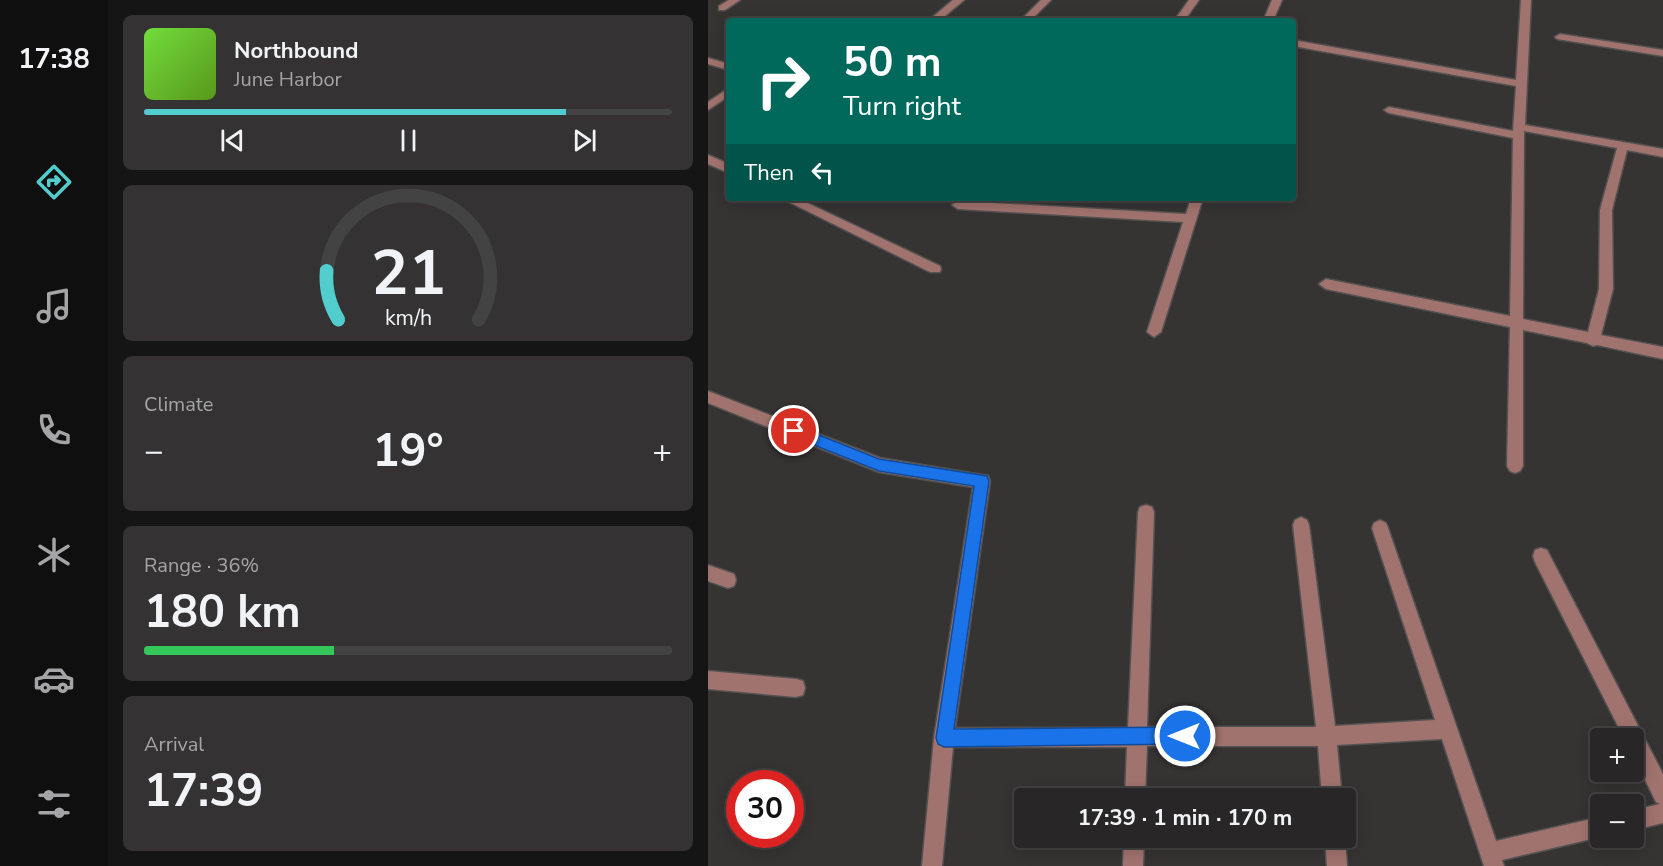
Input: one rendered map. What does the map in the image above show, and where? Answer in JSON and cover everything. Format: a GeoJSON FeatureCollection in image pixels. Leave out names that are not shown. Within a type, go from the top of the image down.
{"type":"FeatureCollection","features":[{"type":"Feature","properties":{"kind":"street"},"geometry":{"type":"LineString","coordinates":[[722,8],[735,0]]}},
{"type":"Feature","properties":{"kind":"street"},"geometry":{"type":"LineString","coordinates":[[937,18],[959,0]]}},
{"type":"Feature","properties":{"kind":"street"},"geometry":{"type":"LineString","coordinates":[[1028,18],[1046,0]]}},
{"type":"Feature","properties":{"kind":"street"},"geometry":{"type":"LineString","coordinates":[[1181,18],[1194,0]]}},
{"type":"Feature","properties":{"kind":"street"},"geometry":{"type":"LineString","coordinates":[[1269,18],[1277,0]]}},
{"type":"Feature","properties":{"kind":"street"},"geometry":{"type":"LineString","coordinates":[[1515,466],[1519,131],[1526,0]]}},
{"type":"Feature","properties":{"kind":"street"},"geometry":{"type":"LineString","coordinates":[[1560,37],[1663,53]]}},
{"type":"Feature","properties":{"kind":"street"},"geometry":{"type":"LineString","coordinates":[[1296,45],[1521,84]]}},
{"type":"Feature","properties":{"kind":"street"},"geometry":{"type":"LineString","coordinates":[[708,61],[726,67]]}},
{"type":"Feature","properties":{"kind":"street"},"geometry":{"type":"LineString","coordinates":[[708,107],[726,93]]}},
{"type":"Feature","properties":{"kind":"street"},"geometry":{"type":"LineString","coordinates":[[1389,110],[1663,153]]}},
{"type":"Feature","properties":{"kind":"street"},"geometry":{"type":"LineString","coordinates":[[1593,341],[1606,290],[1606,210],[1623,146]]}},
{"type":"Feature","properties":{"kind":"street"},"geometry":{"type":"LineString","coordinates":[[708,159],[726,168]]}},
{"type":"Feature","properties":{"kind":"street"},"geometry":{"type":"LineString","coordinates":[[793,201],[935,270]]}},
{"type":"Feature","properties":{"kind":"street"},"geometry":{"type":"LineString","coordinates":[[1154,332],[1196,201]]}},
{"type":"Feature","properties":{"kind":"street"},"geometry":{"type":"LineString","coordinates":[[958,205],[1190,218]]}},
{"type":"Feature","properties":{"kind":"street"},"geometry":{"type":"LineString","coordinates":[[1326,284],[1593,341],[1663,353]]}},
{"type":"Feature","properties":{"kind":"street"},"geometry":{"type":"LineString","coordinates":[[708,397],[879,465],[982,481],[944,738],[932,866]]}},
{"type":"Feature","properties":{"kind":"street"},"geometry":{"type":"LineString","coordinates":[[1135,788],[1146,512]]}},
{"type":"Feature","properties":{"kind":"street"},"geometry":{"type":"LineString","coordinates":[[1301,525],[1331,788]]}},
{"type":"Feature","properties":{"kind":"street"},"geometry":{"type":"LineString","coordinates":[[1380,528],[1491,859],[1590,830]]}},
{"type":"Feature","properties":{"kind":"street"},"geometry":{"type":"LineString","coordinates":[[1541,556],[1663,795]]}},
{"type":"Feature","properties":{"kind":"street"},"geometry":{"type":"LineString","coordinates":[[708,573],[728,579]]}},
{"type":"Feature","properties":{"kind":"street"},"geometry":{"type":"LineString","coordinates":[[708,680],[796,688]]}},
{"type":"Feature","properties":{"kind":"street"},"geometry":{"type":"LineString","coordinates":[[944,738],[1327,736],[1446,729]]}},
{"type":"Feature","properties":{"kind":"street"},"geometry":{"type":"LineString","coordinates":[[1644,818],[1663,813]]}},
{"type":"Feature","properties":{"kind":"street"},"geometry":{"type":"LineString","coordinates":[[1133,866],[1134,848]]}},
{"type":"Feature","properties":{"kind":"street"},"geometry":{"type":"LineString","coordinates":[[1336,848],[1338,866]]}},
{"type":"Feature","properties":{"kind":"route"},"geometry":{"type":"LineString","coordinates":[[794,431],[879,465],[982,481],[944,738],[1185,736]]}}]}
